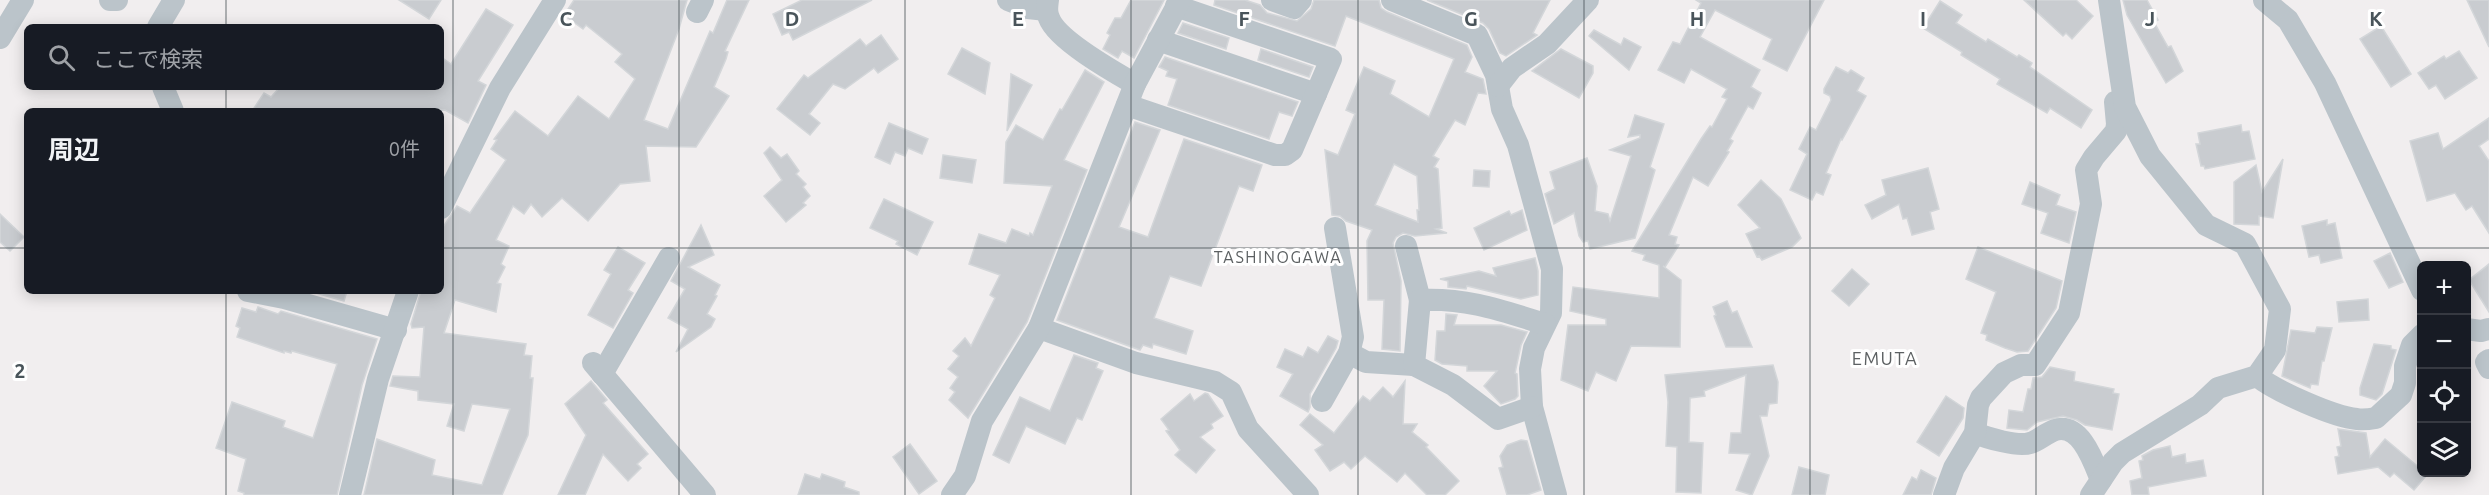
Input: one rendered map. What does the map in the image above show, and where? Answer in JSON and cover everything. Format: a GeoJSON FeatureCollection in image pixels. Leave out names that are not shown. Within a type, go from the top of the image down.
{"type":"FeatureCollection","features":[{"type":"Feature","properties":{"kind":"street"},"geometry":{"type":"LineString","coordinates":[[0,38],[23,0]]}},
{"type":"Feature","properties":{"kind":"street"},"geometry":{"type":"LineString","coordinates":[[110,0],[117,0]]}},
{"type":"Feature","properties":{"kind":"street"},"geometry":{"type":"LineString","coordinates":[[160,24],[174,0]]}},
{"type":"Feature","properties":{"kind":"street"},"geometry":{"type":"LineString","coordinates":[[444,202],[500,88],[555,0]]}},
{"type":"Feature","properties":{"kind":"street"},"geometry":{"type":"LineString","coordinates":[[952,495],[964,476],[982,421],[1039,328],[1131,94],[1178,3],[1331,59],[1292,150],[1285,155],[1275,155],[1131,94],[1101,64],[1056,29],[1049,21],[1047,5],[1028,8],[1008,0]]}},
{"type":"Feature","properties":{"kind":"street"},"geometry":{"type":"LineString","coordinates":[[1272,0],[1294,8],[1301,0]]}},
{"type":"Feature","properties":{"kind":"street"},"geometry":{"type":"LineString","coordinates":[[1392,0],[1477,36],[1496,75],[1502,109],[1518,145],[1552,269],[1552,304],[1534,348],[1530,369],[1532,407],[1556,495]]}},
{"type":"Feature","properties":{"kind":"street"},"geometry":{"type":"LineString","coordinates":[[1498,86],[1512,68],[1547,44],[1588,0]]}},
{"type":"Feature","properties":{"kind":"street"},"geometry":{"type":"LineString","coordinates":[[2096,488],[2122,453],[2200,405],[2218,388],[2258,376],[2275,350],[2280,309],[2245,244],[2206,225],[2150,156],[2125,107],[2109,0]]}},
{"type":"Feature","properties":{"kind":"street"},"geometry":{"type":"LineString","coordinates":[[2264,0],[2288,20],[2325,83],[2417,281]]}},
{"type":"Feature","properties":{"kind":"street"},"geometry":{"type":"LineString","coordinates":[[1158,40],[1316,94]]}},
{"type":"Feature","properties":{"kind":"street"},"geometry":{"type":"LineString","coordinates":[[164,90],[172,108]]}},
{"type":"Feature","properties":{"kind":"street"},"geometry":{"type":"LineString","coordinates":[[1944,495],[1954,468],[1975,433],[1981,398],[2004,373],[2021,365],[2035,365],[2069,313],[2091,204],[2086,170],[2116,131],[2118,124],[2115,102],[2123,99]]}},
{"type":"Feature","properties":{"kind":"street"},"geometry":{"type":"LineString","coordinates":[[1322,401],[1349,353],[1353,337],[1335,228]]}},
{"type":"Feature","properties":{"kind":"street"},"geometry":{"type":"LineString","coordinates":[[1406,246],[1420,300],[1414,365]]}},
{"type":"Feature","properties":{"kind":"street"},"geometry":{"type":"LineString","coordinates":[[669,258],[598,368],[705,495]]}},
{"type":"Feature","properties":{"kind":"street"},"geometry":{"type":"LineString","coordinates":[[263,294],[396,330]]}},
{"type":"Feature","properties":{"kind":"street"},"geometry":{"type":"LineString","coordinates":[[350,495],[375,390],[407,294]]}},
{"type":"Feature","properties":{"kind":"street"},"geometry":{"type":"LineString","coordinates":[[1420,300],[1449,298],[1486,305],[1545,324]]}},
{"type":"Feature","properties":{"kind":"street"},"geometry":{"type":"LineString","coordinates":[[1039,328],[1136,363],[1215,382],[1232,392],[1248,429],[1308,495]]}},
{"type":"Feature","properties":{"kind":"street"},"geometry":{"type":"LineString","coordinates":[[2471,330],[2489,329]]}},
{"type":"Feature","properties":{"kind":"street"},"geometry":{"type":"LineString","coordinates":[[2258,376],[2270,386],[2328,410],[2356,419],[2376,418],[2401,395],[2405,366],[2412,345],[2417,339]]}},
{"type":"Feature","properties":{"kind":"street"},"geometry":{"type":"LineString","coordinates":[[1349,353],[1366,362],[1414,365],[1453,386],[1498,418],[1532,407]]}},
{"type":"Feature","properties":{"kind":"street"},"geometry":{"type":"LineString","coordinates":[[2489,360],[2486,362],[2489,368]]}},
{"type":"Feature","properties":{"kind":"street"},"geometry":{"type":"LineString","coordinates":[[1975,433],[1988,438],[2028,444],[2054,430],[2067,430],[2085,445],[2096,488]]}},
{"type":"Feature","properties":{"kind":"building"},"geometry":{"type":"Polygon","coordinates":[[[399,0],[441,0],[429,19],[399,0]]]}},
{"type":"Feature","properties":{"kind":"building"},"geometry":{"type":"Polygon","coordinates":[[[574,0],[687,0],[679,29],[644,120],[668,129],[710,31],[713,33],[727,0],[749,0],[725,51],[728,52],[726,59],[714,87],[729,96],[696,147],[646,146],[650,181],[620,184],[588,221],[562,198],[542,217],[531,204],[524,214],[513,206],[496,240],[509,246],[501,264],[505,267],[497,283],[501,284],[496,312],[455,300],[444,333],[526,344],[524,355],[532,356],[530,378],[533,378],[528,435],[502,495],[364,495],[377,439],[435,460],[432,475],[482,485],[510,409],[472,404],[464,431],[447,426],[454,404],[418,400],[418,391],[390,386],[393,376],[420,377],[424,327],[412,328],[411,324],[420,294],[444,294],[444,226],[457,206],[470,213],[506,160],[491,149],[497,140],[494,139],[515,111],[548,136],[578,96],[609,119],[635,79],[615,62],[622,54],[586,25],[583,29],[564,15],[574,0]]]}},
{"type":"Feature","properties":{"kind":"building"},"geometry":{"type":"Polygon","coordinates":[[[802,0],[872,0],[793,40],[789,32],[782,35],[773,14],[802,0]]]}},
{"type":"Feature","properties":{"kind":"building"},"geometry":{"type":"Polygon","coordinates":[[[1131,0],[1164,0],[1134,58],[1122,51],[1118,58],[1103,49],[1110,35],[1107,33],[1115,18],[1121,18],[1131,0]]]}},
{"type":"Feature","properties":{"kind":"building"},"geometry":{"type":"Polygon","coordinates":[[[1215,0],[1245,0],[1260,5],[1267,13],[1297,21],[1311,9],[1314,0],[1379,0],[1381,8],[1387,12],[1467,45],[1472,57],[1465,72],[1483,79],[1486,94],[1478,93],[1465,125],[1455,120],[1433,156],[1439,159],[1434,167],[1438,169],[1442,228],[1436,229],[1447,233],[1415,236],[1403,233],[1396,237],[1393,243],[1401,281],[1400,351],[1382,349],[1384,300],[1368,300],[1367,241],[1372,230],[1346,221],[1340,216],[1332,215],[1325,150],[1338,155],[1355,114],[1346,110],[1364,67],[1395,81],[1390,94],[1429,117],[1454,59],[1346,16],[1335,46],[1214,5],[1215,0]],[[1394,164],[1375,205],[1418,222],[1417,176],[1394,164]]]}},
{"type":"Feature","properties":{"kind":"building"},"geometry":{"type":"Polygon","coordinates":[[[1427,0],[1550,0],[1533,33],[1537,35],[1506,56],[1500,53],[1489,29],[1483,23],[1427,0]]]}},
{"type":"Feature","properties":{"kind":"building"},"geometry":{"type":"Polygon","coordinates":[[[1696,0],[1824,0],[1787,71],[1763,59],[1772,39],[1715,10],[1700,37],[1760,70],[1751,87],[1761,93],[1753,109],[1748,106],[1730,139],[1733,141],[1727,151],[1729,152],[1708,186],[1693,177],[1669,235],[1677,237],[1675,244],[1679,245],[1665,267],[1663,266],[1681,280],[1680,347],[1631,346],[1616,381],[1596,372],[1588,391],[1561,380],[1568,325],[1606,325],[1606,319],[1570,311],[1573,287],[1659,298],[1659,265],[1643,260],[1645,255],[1632,251],[1701,139],[1710,126],[1712,127],[1727,99],[1722,97],[1727,89],[1691,69],[1684,83],[1658,70],[1673,42],[1680,44],[1701,3],[1696,0]]]}},
{"type":"Feature","properties":{"kind":"building"},"geometry":{"type":"Polygon","coordinates":[[[2024,0],[2076,0],[2093,16],[2072,39],[2066,33],[2063,36],[2024,0]]]}},
{"type":"Feature","properties":{"kind":"building"},"geometry":{"type":"Polygon","coordinates":[[[2123,0],[2147,0],[2158,20],[2154,22],[2168,47],[2171,46],[2183,71],[2166,83],[2127,15],[2123,0]]]}},
{"type":"Feature","properties":{"kind":"building"},"geometry":{"type":"Polygon","coordinates":[[[2467,0],[2489,0],[2489,47],[2467,0]]]}},
{"type":"Feature","properties":{"kind":"building"},"geometry":{"type":"Polygon","coordinates":[[[1940,1],[1962,15],[1956,23],[1986,42],[1988,39],[2017,57],[2019,55],[2032,63],[2030,67],[2092,110],[2081,128],[2050,108],[2047,113],[1997,84],[2000,79],[1923,28],[1940,1]]]}},
{"type":"Feature","properties":{"kind":"building"},"geometry":{"type":"Polygon","coordinates":[[[486,9],[513,25],[478,81],[486,85],[468,123],[444,108],[254,108],[264,93],[271,97],[277,90],[444,90],[444,59],[451,64],[486,9]]]}},
{"type":"Feature","properties":{"kind":"building"},"geometry":{"type":"Polygon","coordinates":[[[1183,23],[1229,38],[1226,49],[1178,33],[1183,23]]]}},
{"type":"Feature","properties":{"kind":"building"},"geometry":{"type":"Polygon","coordinates":[[[2381,26],[2411,74],[2391,87],[2360,39],[2381,26]]]}},
{"type":"Feature","properties":{"kind":"building"},"geometry":{"type":"Polygon","coordinates":[[[1594,30],[1621,45],[1624,38],[1641,47],[1629,70],[1589,36],[1594,30]]]}},
{"type":"Feature","properties":{"kind":"building"},"geometry":{"type":"Polygon","coordinates":[[[881,35],[898,59],[878,73],[874,68],[845,89],[833,84],[809,114],[820,123],[810,135],[777,109],[804,75],[808,78],[860,39],[866,46],[881,35]]]}},
{"type":"Feature","properties":{"kind":"building"},"geometry":{"type":"Polygon","coordinates":[[[962,48],[990,63],[985,94],[948,74],[962,48]]]}},
{"type":"Feature","properties":{"kind":"building"},"geometry":{"type":"Polygon","coordinates":[[[1261,49],[1313,67],[1309,77],[1258,60],[1261,49]]]}},
{"type":"Feature","properties":{"kind":"building"},"geometry":{"type":"Polygon","coordinates":[[[1561,49],[1593,66],[1593,73],[1579,98],[1532,71],[1561,49]]]}},
{"type":"Feature","properties":{"kind":"building"},"geometry":{"type":"Polygon","coordinates":[[[2459,51],[2477,78],[2445,99],[2436,85],[2429,89],[2418,73],[2444,56],[2446,59],[2459,51]]]}},
{"type":"Feature","properties":{"kind":"building"},"geometry":{"type":"Polygon","coordinates":[[[1165,57],[1298,102],[1292,116],[1279,112],[1269,139],[1168,105],[1177,79],[1166,76],[1168,71],[1159,67],[1165,57]]]}},
{"type":"Feature","properties":{"kind":"building"},"geometry":{"type":"Polygon","coordinates":[[[1836,67],[1848,73],[1851,70],[1864,78],[1857,91],[1866,96],[1841,139],[1826,173],[1831,175],[1823,195],[1816,192],[1812,200],[1790,190],[1807,154],[1799,149],[1810,127],[1816,130],[1831,100],[1830,96],[1824,93],[1824,89],[1836,67]]]}},
{"type":"Feature","properties":{"kind":"building"},"geometry":{"type":"Polygon","coordinates":[[[1085,70],[1104,82],[1064,160],[1087,170],[1027,322],[968,418],[949,400],[955,392],[950,388],[958,377],[948,369],[959,356],[953,351],[965,338],[971,346],[995,298],[990,295],[1000,275],[969,264],[979,234],[1006,243],[1012,229],[1029,236],[1030,233],[1033,235],[1052,186],[1004,183],[1006,142],[1016,125],[1043,140],[1085,70]]]}},
{"type":"Feature","properties":{"kind":"building"},"geometry":{"type":"Polygon","coordinates":[[[1011,74],[1032,85],[1007,131],[1011,74]]]}},
{"type":"Feature","properties":{"kind":"building"},"geometry":{"type":"Polygon","coordinates":[[[1635,115],[1664,124],[1650,167],[1655,170],[1635,238],[1590,249],[1588,241],[1583,242],[1579,236],[1574,213],[1554,224],[1545,194],[1555,189],[1550,172],[1587,158],[1597,186],[1595,211],[1608,214],[1610,221],[1631,156],[1610,150],[1640,138],[1640,135],[1628,137],[1635,115]]]}},
{"type":"Feature","properties":{"kind":"building"},"geometry":{"type":"Polygon","coordinates":[[[2489,118],[2489,139],[2479,146],[2489,161],[2489,233],[2472,206],[2466,210],[2455,193],[2427,201],[2410,141],[2438,133],[2443,149],[2489,118]]]}},
{"type":"Feature","properties":{"kind":"building"},"geometry":{"type":"Polygon","coordinates":[[[1135,122],[1160,130],[1119,227],[1148,237],[1184,139],[1262,165],[1253,191],[1239,186],[1201,286],[1170,276],[1154,318],[1193,331],[1186,354],[1153,344],[1152,348],[1143,345],[1140,350],[1057,320],[1135,122]]]}},
{"type":"Feature","properties":{"kind":"building"},"geometry":{"type":"Polygon","coordinates":[[[889,123],[928,139],[922,154],[908,148],[905,156],[895,152],[890,164],[875,157],[889,123]]]}},
{"type":"Feature","properties":{"kind":"building"},"geometry":{"type":"Polygon","coordinates":[[[2241,125],[2242,132],[2249,131],[2255,159],[2205,169],[2201,166],[2196,144],[2200,144],[2198,133],[2241,125]]]}},
{"type":"Feature","properties":{"kind":"building"},"geometry":{"type":"Polygon","coordinates":[[[770,147],[781,158],[787,154],[799,171],[796,174],[806,184],[803,187],[810,196],[803,203],[806,205],[786,222],[764,196],[782,180],[764,153],[770,147]]]}},
{"type":"Feature","properties":{"kind":"building"},"geometry":{"type":"Polygon","coordinates":[[[943,155],[976,160],[972,183],[940,178],[943,155]]]}},
{"type":"Feature","properties":{"kind":"building"},"geometry":{"type":"Polygon","coordinates":[[[2283,159],[2273,218],[2259,216],[2259,225],[2234,224],[2234,182],[2256,165],[2262,192],[2283,159]]]}},
{"type":"Feature","properties":{"kind":"building"},"geometry":{"type":"Polygon","coordinates":[[[1928,168],[1939,209],[1930,212],[1934,229],[1912,235],[1907,218],[1903,219],[1899,204],[1872,219],[1865,205],[1886,195],[1882,180],[1928,168]]]}},
{"type":"Feature","properties":{"kind":"building"},"geometry":{"type":"Polygon","coordinates":[[[1474,170],[1490,171],[1489,187],[1473,186],[1474,170]]]}},
{"type":"Feature","properties":{"kind":"building"},"geometry":{"type":"Polygon","coordinates":[[[1761,180],[1781,199],[1801,238],[1792,247],[1762,260],[1759,256],[1757,257],[1746,234],[1760,228],[1738,205],[1761,180]]]}},
{"type":"Feature","properties":{"kind":"building"},"geometry":{"type":"Polygon","coordinates":[[[2030,182],[2060,195],[2056,205],[2076,212],[2069,243],[2041,233],[2048,213],[2022,204],[2030,182]]]}},
{"type":"Feature","properties":{"kind":"building"},"geometry":{"type":"Polygon","coordinates":[[[884,199],[933,222],[917,255],[896,244],[898,241],[870,228],[884,199]]]}},
{"type":"Feature","properties":{"kind":"building"},"geometry":{"type":"Polygon","coordinates":[[[1522,210],[1527,230],[1484,250],[1474,228],[1509,211],[1511,215],[1522,210]]]}},
{"type":"Feature","properties":{"kind":"building"},"geometry":{"type":"Polygon","coordinates":[[[0,214],[24,237],[10,251],[0,242],[0,214]]]}},
{"type":"Feature","properties":{"kind":"building"},"geometry":{"type":"Polygon","coordinates":[[[2327,220],[2327,225],[2335,223],[2342,258],[2321,263],[2319,255],[2309,257],[2302,226],[2327,220]]]}},
{"type":"Feature","properties":{"kind":"building"},"geometry":{"type":"Polygon","coordinates":[[[701,225],[714,255],[688,267],[720,285],[707,314],[715,319],[711,327],[676,352],[688,329],[668,318],[685,289],[671,281],[701,225]]]}},
{"type":"Feature","properties":{"kind":"building"},"geometry":{"type":"Polygon","coordinates":[[[618,247],[645,263],[628,290],[633,293],[613,328],[588,315],[611,274],[604,270],[618,247]]]}},
{"type":"Feature","properties":{"kind":"building"},"geometry":{"type":"Polygon","coordinates":[[[1978,247],[2062,281],[2056,308],[2028,351],[2017,352],[2005,348],[1986,340],[1987,335],[1981,333],[1996,292],[1966,279],[1978,247]]]}},
{"type":"Feature","properties":{"kind":"building"},"geometry":{"type":"Polygon","coordinates":[[[2390,253],[2403,282],[2389,288],[2374,261],[2390,253]]]}},
{"type":"Feature","properties":{"kind":"building"},"geometry":{"type":"Polygon","coordinates":[[[1535,258],[1538,271],[1538,295],[1521,299],[1467,286],[1466,289],[1448,287],[1448,281],[1440,279],[1479,271],[1496,276],[1493,268],[1535,258]]]}},
{"type":"Feature","properties":{"kind":"building"},"geometry":{"type":"Polygon","coordinates":[[[2489,264],[2489,312],[2471,283],[2471,278],[2489,264]]]}},
{"type":"Feature","properties":{"kind":"building"},"geometry":{"type":"Polygon","coordinates":[[[1852,269],[1869,284],[1849,306],[1832,291],[1852,269]]]}},
{"type":"Feature","properties":{"kind":"building"},"geometry":{"type":"Polygon","coordinates":[[[320,294],[346,294],[344,301],[320,294]]]}},
{"type":"Feature","properties":{"kind":"building"},"geometry":{"type":"Polygon","coordinates":[[[2368,299],[2369,320],[2339,322],[2337,302],[2368,299]]]}},
{"type":"Feature","properties":{"kind":"building"},"geometry":{"type":"Polygon","coordinates":[[[1727,301],[1732,313],[1737,311],[1752,347],[1726,347],[1714,316],[1716,315],[1713,307],[1727,301]]]}},
{"type":"Feature","properties":{"kind":"building"},"geometry":{"type":"Polygon","coordinates":[[[258,307],[278,314],[281,311],[377,339],[362,385],[337,495],[244,495],[238,491],[246,459],[216,448],[232,402],[285,421],[283,427],[313,438],[337,364],[292,351],[291,353],[284,351],[284,353],[237,337],[240,328],[236,326],[242,308],[256,312],[258,307]]]}},
{"type":"Feature","properties":{"kind":"building"},"geometry":{"type":"Polygon","coordinates":[[[1446,314],[1457,315],[1454,325],[1501,325],[1527,332],[1521,345],[1515,373],[1517,374],[1518,396],[1515,399],[1501,404],[1484,386],[1497,371],[1467,371],[1467,366],[1442,364],[1435,360],[1437,331],[1445,331],[1446,314]]]}},
{"type":"Feature","properties":{"kind":"building"},"geometry":{"type":"Polygon","coordinates":[[[2317,327],[2332,328],[2324,361],[2322,361],[2318,385],[2311,384],[2310,388],[2282,376],[2291,330],[2315,333],[2317,327]]]}},
{"type":"Feature","properties":{"kind":"building"},"geometry":{"type":"Polygon","coordinates":[[[1328,336],[1338,341],[1310,394],[1308,412],[1280,396],[1293,374],[1277,367],[1285,349],[1303,357],[1308,347],[1318,353],[1328,336]]]}},
{"type":"Feature","properties":{"kind":"building"},"geometry":{"type":"Polygon","coordinates":[[[2374,344],[2391,346],[2391,349],[2396,350],[2382,394],[2376,400],[2360,395],[2360,388],[2374,344]]]}},
{"type":"Feature","properties":{"kind":"building"},"geometry":{"type":"Polygon","coordinates":[[[1074,355],[1098,363],[1096,368],[1103,371],[1082,420],[1077,418],[1065,444],[1026,426],[1009,463],[993,455],[1020,397],[1050,411],[1074,355]]]}},
{"type":"Feature","properties":{"kind":"building"},"geometry":{"type":"Polygon","coordinates":[[[1773,365],[1778,382],[1777,403],[1769,404],[1767,416],[1760,416],[1769,456],[1752,495],[1736,490],[1750,454],[1729,453],[1731,433],[1741,433],[1746,375],[1704,391],[1705,396],[1690,398],[1689,442],[1703,443],[1701,493],[1676,492],[1677,447],[1666,446],[1668,402],[1665,375],[1773,365]]]}},
{"type":"Feature","properties":{"kind":"building"},"geometry":{"type":"Polygon","coordinates":[[[2050,367],[2075,372],[2074,381],[2114,389],[2113,393],[2119,394],[2112,430],[2085,425],[2063,416],[2037,422],[2027,430],[2007,428],[2009,410],[2023,412],[2033,378],[2042,377],[2050,367]]]}},
{"type":"Feature","properties":{"kind":"building"},"geometry":{"type":"Polygon","coordinates":[[[591,381],[607,400],[603,403],[648,454],[637,464],[641,468],[628,481],[603,454],[585,495],[558,495],[586,435],[565,404],[591,381]]]}},
{"type":"Feature","properties":{"kind":"building"},"geometry":{"type":"Polygon","coordinates":[[[1405,381],[1403,424],[1417,424],[1412,432],[1428,445],[1426,447],[1459,481],[1445,495],[1427,495],[1405,473],[1397,482],[1365,456],[1351,469],[1344,462],[1330,471],[1315,450],[1323,445],[1300,425],[1310,414],[1334,433],[1363,396],[1370,401],[1383,387],[1393,397],[1405,381]]]}},
{"type":"Feature","properties":{"kind":"building"},"geometry":{"type":"Polygon","coordinates":[[[1205,393],[1223,416],[1211,424],[1213,428],[1200,437],[1215,450],[1196,473],[1175,455],[1180,450],[1166,431],[1169,430],[1161,419],[1190,394],[1194,401],[1205,393]]]}},
{"type":"Feature","properties":{"kind":"building"},"geometry":{"type":"Polygon","coordinates":[[[1946,396],[1964,408],[1963,418],[1939,456],[1917,442],[1946,396]]]}},
{"type":"Feature","properties":{"kind":"building"},"geometry":{"type":"Polygon","coordinates":[[[2338,429],[2366,433],[2370,457],[2385,439],[2417,466],[2417,477],[2425,477],[2414,490],[2394,473],[2390,477],[2378,467],[2338,474],[2335,457],[2339,456],[2337,447],[2341,446],[2338,429]]]}},
{"type":"Feature","properties":{"kind":"building"},"geometry":{"type":"Polygon","coordinates":[[[1521,440],[1527,441],[1541,490],[1527,495],[1507,495],[1499,468],[1503,467],[1500,456],[1507,445],[1521,440]]]}},
{"type":"Feature","properties":{"kind":"building"},"geometry":{"type":"Polygon","coordinates":[[[910,444],[937,481],[919,494],[893,457],[910,444]]]}},
{"type":"Feature","properties":{"kind":"building"},"geometry":{"type":"Polygon","coordinates":[[[2170,446],[2172,457],[2185,454],[2186,463],[2203,460],[2206,476],[2148,487],[2149,495],[2132,495],[2130,481],[2142,478],[2139,461],[2143,460],[2142,456],[2153,450],[2170,446]]]}},
{"type":"Feature","properties":{"kind":"building"},"geometry":{"type":"Polygon","coordinates":[[[1799,467],[1829,475],[1825,495],[1792,495],[1799,467]]]}},
{"type":"Feature","properties":{"kind":"building"},"geometry":{"type":"Polygon","coordinates":[[[1921,470],[1936,478],[1931,495],[1903,495],[1912,477],[1917,480],[1921,470]]]}},
{"type":"Feature","properties":{"kind":"building"},"geometry":{"type":"Polygon","coordinates":[[[805,474],[820,479],[822,474],[845,482],[844,487],[859,492],[859,495],[798,495],[805,474]]]}},
{"type":"Feature","properties":{"kind":"district","name":"TASHINOGAWA"},"geometry":{"type":"Point","coordinates":[1278,257]}},
{"type":"Feature","properties":{"kind":"district","name":"EMUTA"},"geometry":{"type":"Point","coordinates":[1885,358]}}]}
